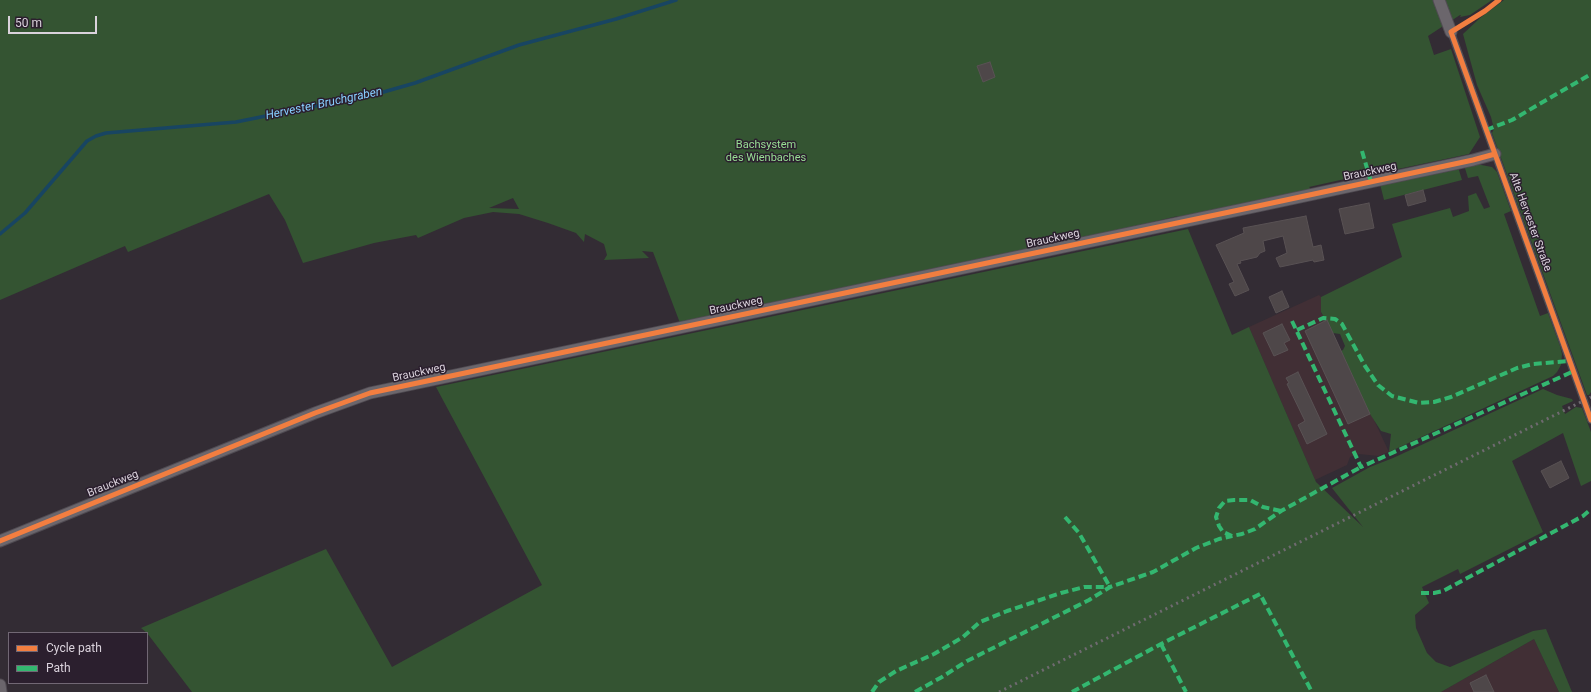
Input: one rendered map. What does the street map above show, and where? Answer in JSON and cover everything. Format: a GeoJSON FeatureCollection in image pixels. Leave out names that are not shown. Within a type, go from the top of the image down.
{"type":"FeatureCollection","features":[{"type":"Feature","properties":{"kind":"street","name":"Alte Hervester Straße"},"geometry":{"type":"LineString","coordinates":[[1439,0],[1451,32]]}},
{"type":"Feature","properties":{"kind":"street","name":"Brauckweg"},"geometry":{"type":"LineString","coordinates":[[0,541],[308,416],[370,393],[1215,215],[1495,154]]}},
{"type":"Feature","properties":{"kind":"street"},"geometry":{"type":"LineString","coordinates":[[0,685],[2,692]]}},
{"type":"Feature","properties":{"kind":"lane","name":"Alte Hervester Straße"},"geometry":{"type":"LineString","coordinates":[[1451,32],[1591,420]]}},
{"type":"Feature","properties":{"kind":"shaded area"},"geometry":{"type":"Polygon","coordinates":[[[1319,295],[1321,297],[1321,313],[1327,320],[1389,452],[1378,456],[1359,454],[1350,457],[1347,465],[1315,480],[1249,327],[1319,295]]]}},
{"type":"Feature","properties":{"kind":"shaded area"},"geometry":{"type":"Polygon","coordinates":[[[1534,639],[1559,692],[1441,692],[1534,639]]]}},
{"type":"Feature","properties":{"kind":"green space","name":"Bachsystem des Wienbaches"},"geometry":{"type":"Polygon","coordinates":[[[0,0],[1492,0],[1470,15],[1460,17],[1460,15],[1428,36],[1434,55],[1451,49],[1480,137],[1469,154],[1398,169],[1385,170],[1309,187],[1312,190],[1173,220],[1178,216],[1092,236],[680,323],[653,252],[642,251],[649,258],[604,260],[607,255],[604,244],[585,234],[584,242],[576,233],[548,223],[519,214],[493,212],[464,218],[418,238],[416,235],[374,243],[303,263],[285,220],[269,194],[128,252],[125,246],[0,300],[0,0]],[[513,198],[489,208],[519,209],[513,198]]]}},
{"type":"Feature","properties":{"kind":"green space"},"geometry":{"type":"Polygon","coordinates":[[[1504,0],[1591,0],[1591,392],[1589,395],[1587,395],[1492,133],[1494,129],[1491,117],[1477,85],[1463,34],[1480,18],[1504,0]]]}},
{"type":"Feature","properties":{"kind":"green space"},"geometry":{"type":"Polygon","coordinates":[[[1476,164],[1492,167],[1497,172],[1511,211],[1504,214],[1540,316],[1548,313],[1562,354],[1561,365],[1553,376],[1389,452],[1391,434],[1381,431],[1370,414],[1341,351],[1345,346],[1340,334],[1333,333],[1321,312],[1321,297],[1402,257],[1392,224],[1450,208],[1453,217],[1469,211],[1468,196],[1476,193],[1484,209],[1490,207],[1478,176],[1468,178],[1464,165],[1476,164]]]}},
{"type":"Feature","properties":{"kind":"green space"},"geometry":{"type":"Polygon","coordinates":[[[1458,167],[1462,180],[1384,200],[1380,184],[1458,167]]]}},
{"type":"Feature","properties":{"kind":"green space"},"geometry":{"type":"Polygon","coordinates":[[[1188,229],[1232,335],[1249,327],[1316,482],[1363,527],[1332,488],[1370,467],[1393,458],[1543,389],[1572,399],[1573,401],[1562,406],[1565,414],[1576,407],[1582,408],[1591,432],[1591,481],[1581,486],[1563,433],[1512,461],[1543,532],[1460,574],[1458,569],[1422,587],[1429,603],[1415,615],[1416,628],[1427,653],[1436,662],[1450,667],[1533,631],[1546,629],[1572,692],[1559,692],[1534,639],[1441,692],[192,692],[148,634],[148,632],[141,628],[326,549],[392,667],[542,585],[436,387],[1188,229]]]}},
{"type":"Feature","properties":{"kind":"building"},"geometry":{"type":"Polygon","coordinates":[[[990,62],[995,77],[983,82],[977,66],[990,62]]]}},
{"type":"Feature","properties":{"kind":"building"},"geometry":{"type":"Polygon","coordinates":[[[1423,190],[1426,201],[1408,206],[1405,195],[1423,190]]]}},
{"type":"Feature","properties":{"kind":"building"},"geometry":{"type":"Polygon","coordinates":[[[1369,203],[1374,228],[1345,234],[1339,209],[1369,203]]]}},
{"type":"Feature","properties":{"kind":"building"},"geometry":{"type":"Polygon","coordinates":[[[1306,216],[1313,247],[1321,245],[1324,260],[1314,262],[1313,260],[1280,267],[1276,258],[1287,253],[1283,236],[1263,241],[1265,251],[1260,253],[1257,257],[1240,261],[1241,263],[1237,264],[1249,290],[1235,296],[1229,284],[1234,282],[1216,245],[1244,233],[1243,228],[1306,216]]]}},
{"type":"Feature","properties":{"kind":"building"},"geometry":{"type":"Polygon","coordinates":[[[1282,291],[1289,307],[1276,313],[1269,297],[1282,291]]]}},
{"type":"Feature","properties":{"kind":"building"},"geometry":{"type":"Polygon","coordinates":[[[1327,320],[1370,414],[1348,424],[1305,331],[1327,320]]]}},
{"type":"Feature","properties":{"kind":"building"},"geometry":{"type":"Polygon","coordinates":[[[1282,324],[1290,340],[1284,343],[1288,350],[1274,356],[1263,333],[1282,324]]]}},
{"type":"Feature","properties":{"kind":"building"},"geometry":{"type":"Polygon","coordinates":[[[1298,372],[1327,434],[1307,444],[1298,425],[1305,421],[1287,384],[1289,383],[1286,378],[1298,372]]]}},
{"type":"Feature","properties":{"kind":"building"},"geometry":{"type":"Polygon","coordinates":[[[1561,461],[1569,478],[1550,488],[1541,471],[1561,461]]]}},
{"type":"Feature","properties":{"kind":"building"},"geometry":{"type":"Polygon","coordinates":[[[1486,675],[1494,692],[1474,692],[1470,683],[1486,675]]]}},
{"type":"Feature","properties":{"kind":"waterway","name":"Hervester Bruchgraben"},"geometry":{"type":"LineString","coordinates":[[0,234],[25,213],[87,141],[96,136],[106,133],[236,122],[380,93],[415,83],[519,45],[616,19],[676,0]]}},
{"type":"Feature","properties":{"kind":"railway"},"geometry":{"type":"LineString","coordinates":[[999,692],[1591,397]]}},
{"type":"Feature","properties":{"kind":"marked path"},"geometry":{"type":"LineString","coordinates":[[1486,130],[1512,120],[1591,74]]}},
{"type":"Feature","properties":{"kind":"marked path"},"geometry":{"type":"LineString","coordinates":[[1362,151],[1371,182]]}},
{"type":"Feature","properties":{"kind":"marked path"},"geometry":{"type":"LineString","coordinates":[[1297,330],[1323,318],[1335,319],[1342,324],[1365,366],[1378,385],[1392,396],[1419,403],[1434,402],[1451,397],[1517,368],[1533,364],[1570,361]]}},
{"type":"Feature","properties":{"kind":"marked path"},"geometry":{"type":"LineString","coordinates":[[1292,321],[1361,467],[1574,371]]}},
{"type":"Feature","properties":{"kind":"marked path"},"geometry":{"type":"LineString","coordinates":[[1281,511],[1263,507],[1250,500],[1234,500],[1225,501],[1219,508],[1216,517],[1223,532],[1232,536],[1242,534],[1255,529],[1281,511],[1361,467]]}},
{"type":"Feature","properties":{"kind":"marked path"},"geometry":{"type":"LineString","coordinates":[[1421,593],[1443,591],[1583,516],[1591,509]]}},
{"type":"Feature","properties":{"kind":"marked path"},"geometry":{"type":"LineString","coordinates":[[1065,517],[1079,533],[1110,587]]}},
{"type":"Feature","properties":{"kind":"marked path"},"geometry":{"type":"LineString","coordinates":[[915,692],[967,661],[1089,600],[1110,587],[1153,572],[1196,548],[1219,539],[1232,536]]}},
{"type":"Feature","properties":{"kind":"marked path"},"geometry":{"type":"LineString","coordinates":[[872,692],[879,682],[896,671],[934,654],[963,637],[980,622],[1007,611],[1061,593],[1084,587],[1110,587]]}},
{"type":"Feature","properties":{"kind":"marked path"},"geometry":{"type":"LineString","coordinates":[[1072,692],[1161,644],[1260,594],[1312,692]]}},
{"type":"Feature","properties":{"kind":"marked path"},"geometry":{"type":"LineString","coordinates":[[1161,644],[1186,692]]}},
{"type":"Feature","properties":{"kind":"cycle path"},"geometry":{"type":"LineString","coordinates":[[1499,0],[1485,11],[1451,32],[1591,420]]}},
{"type":"Feature","properties":{"kind":"cycle path"},"geometry":{"type":"LineString","coordinates":[[0,541],[315,413],[370,393],[1258,206],[1495,154]]}}]}
